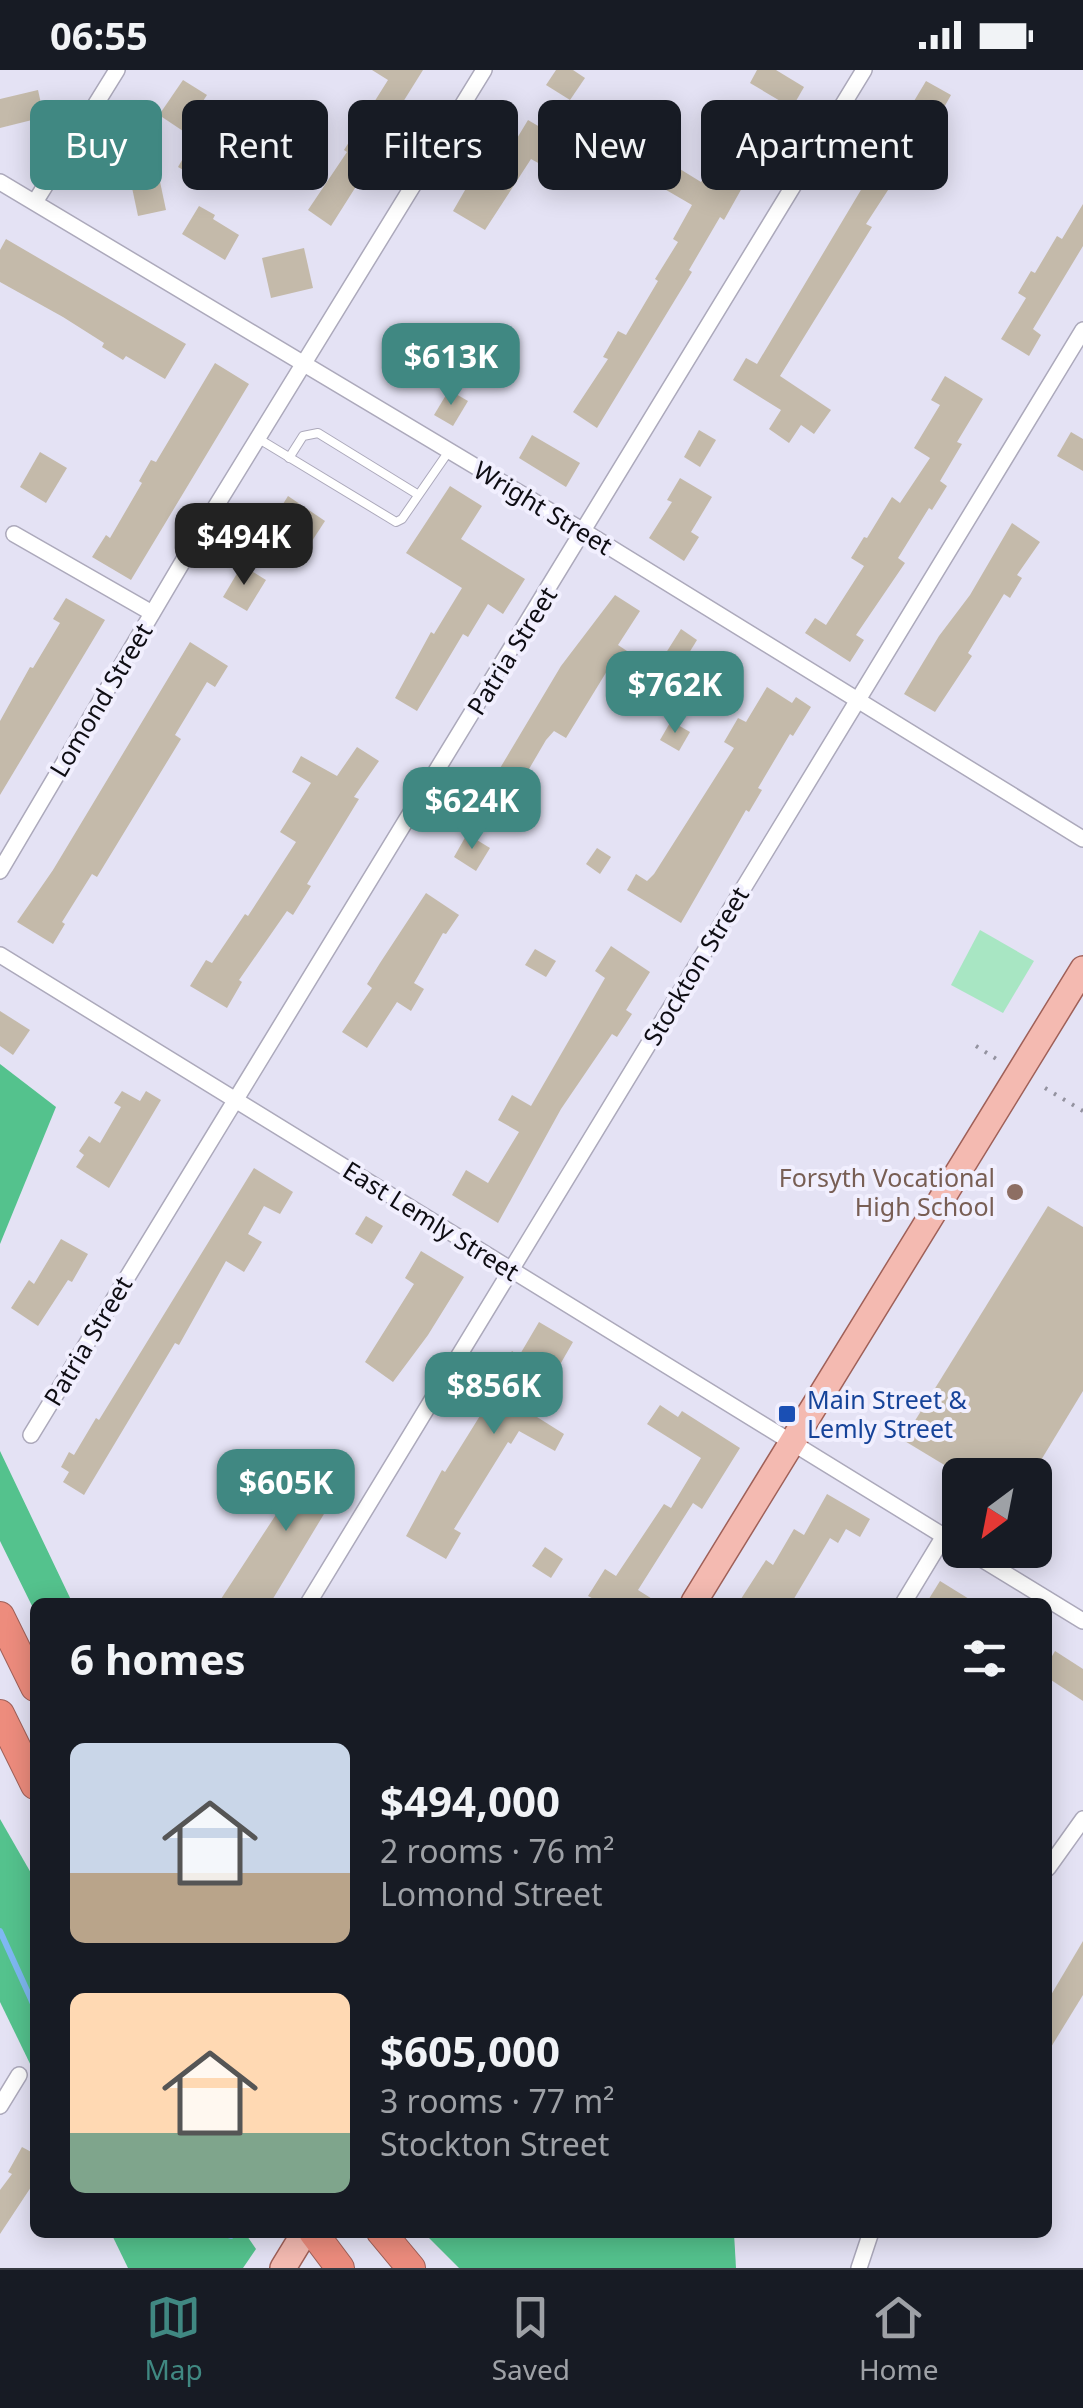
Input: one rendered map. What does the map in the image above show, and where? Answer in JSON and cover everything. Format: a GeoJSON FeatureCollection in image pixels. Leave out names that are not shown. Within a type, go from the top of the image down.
{"type":"FeatureCollection","features":[{"type":"Feature","properties":{"kind":"highway"},"geometry":{"type":"LineString","coordinates":[[0,1616],[30,1677]]}},
{"type":"Feature","properties":{"kind":"highway"},"geometry":{"type":"LineString","coordinates":[[0,1714],[30,1775]]}},
{"type":"Feature","properties":{"kind":"highway"},"geometry":{"type":"LineString","coordinates":[[318,2238],[340,2268]]}},
{"type":"Feature","properties":{"kind":"highway"},"geometry":{"type":"LineString","coordinates":[[386,2238],[411,2268]]}},
{"type":"Feature","properties":{"kind":"main road"},"geometry":{"type":"LineString","coordinates":[[696,1598],[1083,969]]}},
{"type":"Feature","properties":{"kind":"main road"},"geometry":{"type":"LineString","coordinates":[[283,2268],[301,2238]]}},
{"type":"Feature","properties":{"kind":"street"},"geometry":{"type":"LineString","coordinates":[[35,202],[117,70]]}},
{"type":"Feature","properties":{"kind":"street","name":"Lomond Street"},"geometry":{"type":"LineString","coordinates":[[0,871],[152,613],[484,70]]}},
{"type":"Feature","properties":{"kind":"street","name":"Patria Street"},"geometry":{"type":"LineString","coordinates":[[31,1435],[864,70]]}},
{"type":"Feature","properties":{"kind":"street","name":"Wright Street"},"geometry":{"type":"LineString","coordinates":[[0,182],[585,532],[1083,839]]}},
{"type":"Feature","properties":{"kind":"street","name":"Stockton Street"},"geometry":{"type":"LineString","coordinates":[[311,1598],[1083,330]]}},
{"type":"Feature","properties":{"kind":"street"},"geometry":{"type":"LineString","coordinates":[[14,534],[152,613]]}},
{"type":"Feature","properties":{"kind":"street","name":"East Lemly Street"},"geometry":{"type":"LineString","coordinates":[[0,955],[942,1535]]}},
{"type":"Feature","properties":{"kind":"street"},"geometry":{"type":"LineString","coordinates":[[906,1598],[942,1539]]}},
{"type":"Feature","properties":{"kind":"street"},"geometry":{"type":"LineString","coordinates":[[996,1568],[1045,1598]]}},
{"type":"Feature","properties":{"kind":"street"},"geometry":{"type":"LineString","coordinates":[[1052,1602],[1083,1621]]}},
{"type":"Feature","properties":{"kind":"street"},"geometry":{"type":"LineString","coordinates":[[1052,1863],[1083,1820]]}},
{"type":"Feature","properties":{"kind":"street"},"geometry":{"type":"LineString","coordinates":[[0,2106],[19,2075]]}},
{"type":"Feature","properties":{"kind":"street"},"geometry":{"type":"LineString","coordinates":[[858,2268],[869,2238]]}},
{"type":"Feature","properties":{"kind":"lane"},"geometry":{"type":"LineString","coordinates":[[290,458],[303,436],[318,432],[417,494]]}},
{"type":"Feature","properties":{"kind":"lane"},"geometry":{"type":"LineString","coordinates":[[258,439],[396,522],[402,519],[449,451]]}},
{"type":"Feature","properties":{"kind":"path"},"geometry":{"type":"LineString","coordinates":[[976,1046],[998,1060]]}},
{"type":"Feature","properties":{"kind":"path"},"geometry":{"type":"LineString","coordinates":[[1045,1088],[1083,1111]]}},
{"type":"Feature","properties":{"kind":"green space"},"geometry":{"type":"Polygon","coordinates":[[[980,930],[1034,961],[1003,1013],[951,985],[980,930]]]}},
{"type":"Feature","properties":{"kind":"green space"},"geometry":{"type":"Polygon","coordinates":[[[0,1064],[56,1107],[0,1244],[0,1064]]]}},
{"type":"Feature","properties":{"kind":"green space"},"geometry":{"type":"Polygon","coordinates":[[[0,1451],[70,1598],[30,1598],[30,1602],[0,1541],[0,1451]]]}},
{"type":"Feature","properties":{"kind":"green space"},"geometry":{"type":"Polygon","coordinates":[[[0,1819],[30,1871],[30,2064],[0,2002],[0,1819]]]}},
{"type":"Feature","properties":{"kind":"green space"},"geometry":{"type":"Polygon","coordinates":[[[113,2238],[248,2238],[256,2249],[243,2268],[128,2268],[113,2238]]]}},
{"type":"Feature","properties":{"kind":"green space"},"geometry":{"type":"Polygon","coordinates":[[[429,2238],[734,2238],[736,2268],[459,2268],[429,2238]]]}},
{"type":"Feature","properties":{"kind":"building"},"geometry":{"type":"Polygon","coordinates":[[[372,70],[423,70],[404,100],[375,100],[388,80],[372,70]]]}},
{"type":"Feature","properties":{"kind":"building"},"geometry":{"type":"Polygon","coordinates":[[[556,70],[573,70],[585,78],[570,100],[546,85],[556,70]]]}},
{"type":"Feature","properties":{"kind":"building"},"geometry":{"type":"Polygon","coordinates":[[[757,70],[776,70],[804,87],[797,100],[779,100],[750,83],[757,70]]]}},
{"type":"Feature","properties":{"kind":"building"},"geometry":{"type":"Polygon","coordinates":[[[183,80],[207,95],[204,100],[182,100],[182,130],[162,117],[162,111],[183,80]]]}},
{"type":"Feature","properties":{"kind":"building"},"geometry":{"type":"Polygon","coordinates":[[[926,81],[951,95],[948,100],[915,100],[926,81]]]}},
{"type":"Feature","properties":{"kind":"building"},"geometry":{"type":"Polygon","coordinates":[[[38,90],[40,100],[30,100],[30,120],[0,128],[0,99],[38,90]]]}},
{"type":"Feature","properties":{"kind":"building"},"geometry":{"type":"Polygon","coordinates":[[[528,120],[538,126],[538,163],[531,159],[518,179],[518,137],[528,120]]]}},
{"type":"Feature","properties":{"kind":"building"},"geometry":{"type":"Polygon","coordinates":[[[348,144],[348,190],[354,190],[331,226],[308,210],[321,190],[328,190],[328,180],[347,152],[344,150],[348,144]]]}},
{"type":"Feature","properties":{"kind":"building"},"geometry":{"type":"Polygon","coordinates":[[[681,170],[701,182],[701,190],[741,190],[724,220],[720,217],[689,270],[692,272],[597,428],[573,412],[608,359],[603,357],[618,331],[626,335],[678,242],[673,239],[692,205],[666,190],[681,190],[681,170]]]}},
{"type":"Feature","properties":{"kind":"building"},"geometry":{"type":"Polygon","coordinates":[[[132,190],[162,190],[166,210],[138,216],[132,190]]]}},
{"type":"Feature","properties":{"kind":"building"},"geometry":{"type":"Polygon","coordinates":[[[465,190],[511,190],[485,230],[453,211],[465,190]]]}},
{"type":"Feature","properties":{"kind":"building"},"geometry":{"type":"Polygon","coordinates":[[[861,190],[888,190],[866,224],[872,227],[780,376],[831,410],[814,434],[801,425],[789,443],[769,429],[781,410],[733,380],[746,358],[757,364],[861,190]]]}},
{"type":"Feature","properties":{"kind":"building"},"geometry":{"type":"Polygon","coordinates":[[[1083,204],[1083,246],[1033,329],[1041,335],[1029,356],[1001,339],[1026,298],[1018,293],[1031,271],[1035,273],[1057,236],[1062,239],[1083,204]]]}},
{"type":"Feature","properties":{"kind":"building"},"geometry":{"type":"Polygon","coordinates":[[[199,206],[239,235],[225,260],[182,234],[199,206]]]}},
{"type":"Feature","properties":{"kind":"building"},"geometry":{"type":"Polygon","coordinates":[[[6,239],[186,344],[165,379],[126,356],[123,360],[63,317],[0,282],[0,250],[6,239]]]}},
{"type":"Feature","properties":{"kind":"building"},"geometry":{"type":"Polygon","coordinates":[[[304,248],[313,288],[271,298],[262,258],[304,248]]]}},
{"type":"Feature","properties":{"kind":"building"},"geometry":{"type":"Polygon","coordinates":[[[215,363],[249,384],[131,580],[92,557],[106,535],[110,538],[151,460],[156,462],[215,363]]]}},
{"type":"Feature","properties":{"kind":"building"},"geometry":{"type":"Polygon","coordinates":[[[945,376],[983,399],[957,442],[962,444],[940,481],[947,486],[898,558],[905,563],[856,635],[864,640],[850,662],[805,633],[815,618],[826,625],[864,566],[851,558],[864,537],[867,538],[892,497],[900,503],[930,458],[914,448],[940,405],[931,400],[945,376]]]}},
{"type":"Feature","properties":{"kind":"building"},"geometry":{"type":"Polygon","coordinates":[[[449,390],[468,401],[453,426],[434,415],[449,390]]]}},
{"type":"Feature","properties":{"kind":"building"},"geometry":{"type":"Polygon","coordinates":[[[699,430],[716,440],[700,467],[684,457],[699,430]]]}},
{"type":"Feature","properties":{"kind":"building"},"geometry":{"type":"Polygon","coordinates":[[[1071,432],[1083,439],[1083,471],[1057,456],[1071,432]]]}},
{"type":"Feature","properties":{"kind":"building"},"geometry":{"type":"Polygon","coordinates":[[[532,435],[580,463],[566,487],[519,458],[532,435]]]}},
{"type":"Feature","properties":{"kind":"building"},"geometry":{"type":"Polygon","coordinates":[[[40,452],[67,468],[46,503],[20,487],[40,452]]]}},
{"type":"Feature","properties":{"kind":"building"},"geometry":{"type":"Polygon","coordinates":[[[680,478],[712,497],[691,532],[699,537],[684,561],[649,538],[672,502],[667,500],[680,478]]]}},
{"type":"Feature","properties":{"kind":"building"},"geometry":{"type":"Polygon","coordinates":[[[450,486],[482,506],[461,539],[525,579],[503,614],[488,604],[468,637],[463,634],[417,711],[395,698],[431,632],[434,634],[462,588],[406,553],[450,486]]]}},
{"type":"Feature","properties":{"kind":"building"},"geometry":{"type":"Polygon","coordinates":[[[288,496],[325,521],[310,544],[273,520],[288,496]]]}},
{"type":"Feature","properties":{"kind":"building"},"geometry":{"type":"Polygon","coordinates":[[[1012,523],[1040,542],[1017,575],[1022,578],[1010,598],[1004,594],[968,653],[972,656],[935,712],[904,694],[1012,523]]]}},
{"type":"Feature","properties":{"kind":"building"},"geometry":{"type":"Polygon","coordinates":[[[242,565],[266,580],[247,611],[223,597],[242,565]]]}},
{"type":"Feature","properties":{"kind":"building"},"geometry":{"type":"Polygon","coordinates":[[[615,595],[640,611],[618,645],[651,667],[636,690],[607,671],[566,738],[554,731],[546,740],[515,793],[522,797],[509,818],[481,800],[561,666],[615,595]]]}},
{"type":"Feature","properties":{"kind":"building"},"geometry":{"type":"Polygon","coordinates":[[[66,598],[105,620],[0,795],[0,721],[60,623],[53,619],[66,598]]]}},
{"type":"Feature","properties":{"kind":"building"},"geometry":{"type":"Polygon","coordinates":[[[681,629],[697,640],[681,666],[664,656],[681,629]]]}},
{"type":"Feature","properties":{"kind":"building"},"geometry":{"type":"Polygon","coordinates":[[[190,642],[228,666],[215,687],[207,682],[175,735],[181,739],[97,877],[92,874],[62,922],[65,924],[53,944],[17,922],[53,870],[190,642]]]}},
{"type":"Feature","properties":{"kind":"building"},"geometry":{"type":"Polygon","coordinates":[[[767,687],[792,703],[796,697],[811,707],[793,736],[790,734],[758,788],[762,790],[749,812],[746,810],[681,923],[627,890],[636,874],[647,881],[654,874],[734,748],[724,742],[738,718],[746,722],[767,687]]]}},
{"type":"Feature","properties":{"kind":"building"},"geometry":{"type":"Polygon","coordinates":[[[671,721],[690,732],[679,751],[660,740],[671,721]]]}},
{"type":"Feature","properties":{"kind":"building"},"geometry":{"type":"Polygon","coordinates":[[[357,747],[379,761],[354,797],[359,799],[307,884],[311,886],[293,915],[287,911],[239,980],[242,982],[227,1008],[190,986],[206,960],[212,963],[245,914],[248,916],[296,842],[280,832],[311,783],[292,772],[301,756],[337,776],[357,747]]]}},
{"type":"Feature","properties":{"kind":"building"},"geometry":{"type":"Polygon","coordinates":[[[467,834],[490,848],[476,871],[454,857],[467,834]]]}},
{"type":"Feature","properties":{"kind":"building"},"geometry":{"type":"Polygon","coordinates":[[[597,848],[611,857],[600,874],[586,864],[597,848]]]}},
{"type":"Feature","properties":{"kind":"building"},"geometry":{"type":"Polygon","coordinates":[[[426,893],[459,915],[443,933],[414,983],[424,989],[411,1011],[397,1002],[367,1048],[342,1032],[372,988],[367,984],[426,893]]]}},
{"type":"Feature","properties":{"kind":"building"},"geometry":{"type":"Polygon","coordinates":[[[611,946],[650,972],[626,1010],[632,1014],[617,1037],[612,1034],[561,1109],[498,1223],[452,1195],[466,1170],[488,1183],[519,1132],[498,1120],[512,1095],[531,1106],[605,978],[595,971],[611,946]]]}},
{"type":"Feature","properties":{"kind":"building"},"geometry":{"type":"Polygon","coordinates":[[[535,949],[556,961],[546,977],[525,965],[535,949]]]}},
{"type":"Feature","properties":{"kind":"building"},"geometry":{"type":"Polygon","coordinates":[[[0,1011],[30,1030],[13,1055],[0,1046],[0,1011]]]}},
{"type":"Feature","properties":{"kind":"building"},"geometry":{"type":"Polygon","coordinates":[[[122,1091],[140,1101],[146,1091],[161,1100],[109,1188],[76,1167],[84,1155],[79,1151],[89,1136],[100,1143],[121,1107],[114,1103],[122,1091]]]}},
{"type":"Feature","properties":{"kind":"building"},"geometry":{"type":"Polygon","coordinates":[[[254,1168],[293,1192],[280,1214],[264,1206],[248,1234],[262,1242],[244,1272],[226,1261],[179,1345],[175,1343],[84,1495],[63,1482],[69,1472],[61,1467],[69,1452],[74,1455],[96,1418],[99,1420],[254,1168]]]}},
{"type":"Feature","properties":{"kind":"building"},"geometry":{"type":"Polygon","coordinates":[[[1048,1206],[1083,1227],[1083,1391],[1042,1458],[942,1458],[942,1464],[903,1440],[1048,1206]]]}},
{"type":"Feature","properties":{"kind":"building"},"geometry":{"type":"Polygon","coordinates":[[[366,1216],[383,1226],[372,1244],[355,1234],[366,1216]]]}},
{"type":"Feature","properties":{"kind":"building"},"geometry":{"type":"Polygon","coordinates":[[[61,1239],[88,1254],[38,1326],[11,1308],[29,1280],[34,1284],[61,1239]]]}},
{"type":"Feature","properties":{"kind":"building"},"geometry":{"type":"Polygon","coordinates":[[[421,1251],[464,1277],[393,1382],[365,1362],[414,1284],[405,1278],[421,1251]]]}},
{"type":"Feature","properties":{"kind":"building"},"geometry":{"type":"Polygon","coordinates":[[[539,1322],[573,1342],[550,1382],[557,1386],[537,1417],[564,1434],[555,1451],[519,1431],[511,1444],[508,1442],[454,1529],[461,1533],[446,1559],[406,1536],[442,1470],[445,1472],[506,1374],[500,1370],[512,1351],[519,1356],[539,1322]]]}},
{"type":"Feature","properties":{"kind":"building"},"geometry":{"type":"Polygon","coordinates":[[[660,1405],[678,1417],[682,1411],[740,1448],[702,1509],[693,1503],[638,1590],[651,1598],[592,1598],[588,1596],[605,1569],[616,1576],[664,1504],[671,1508],[701,1458],[647,1424],[660,1405]]]}},
{"type":"Feature","properties":{"kind":"building"},"geometry":{"type":"Polygon","coordinates":[[[326,1450],[348,1465],[324,1500],[330,1504],[273,1598],[222,1598],[279,1510],[273,1506],[291,1479],[302,1486],[326,1450]]]}},
{"type":"Feature","properties":{"kind":"building"},"geometry":{"type":"Polygon","coordinates":[[[827,1494],[870,1519],[860,1537],[846,1529],[838,1543],[830,1538],[794,1598],[742,1598],[766,1560],[773,1565],[794,1529],[804,1535],[827,1494]]]}},
{"type":"Feature","properties":{"kind":"building"},"geometry":{"type":"Polygon","coordinates":[[[545,1547],[563,1559],[551,1578],[532,1566],[545,1547]]]}},
{"type":"Feature","properties":{"kind":"building"},"geometry":{"type":"Polygon","coordinates":[[[940,1581],[968,1598],[929,1598],[940,1581]]]}},
{"type":"Feature","properties":{"kind":"building"},"geometry":{"type":"Polygon","coordinates":[[[1055,1651],[1083,1669],[1083,1701],[1052,1681],[1055,1651]]]}},
{"type":"Feature","properties":{"kind":"building"},"geometry":{"type":"Polygon","coordinates":[[[1083,1941],[1083,1995],[1052,2045],[1052,1993],[1083,1941]]]}},
{"type":"Feature","properties":{"kind":"building"},"geometry":{"type":"Polygon","coordinates":[[[22,2147],[30,2151],[30,2189],[0,2234],[0,2190],[12,2174],[8,2172],[22,2147]]]}},
{"type":"Feature","properties":{"kind":"waterway"},"geometry":{"type":"LineString","coordinates":[[0,1931],[30,1997]]}},
{"type":"Feature","properties":{"kind":"place","name":"Forsyth Vocational High School"},"geometry":{"type":"Point","coordinates":[1015,1192]}},
{"type":"Feature","properties":{"kind":"place","name":"Main Street & Lemly Street"},"geometry":{"type":"Point","coordinates":[787,1414]}}]}
